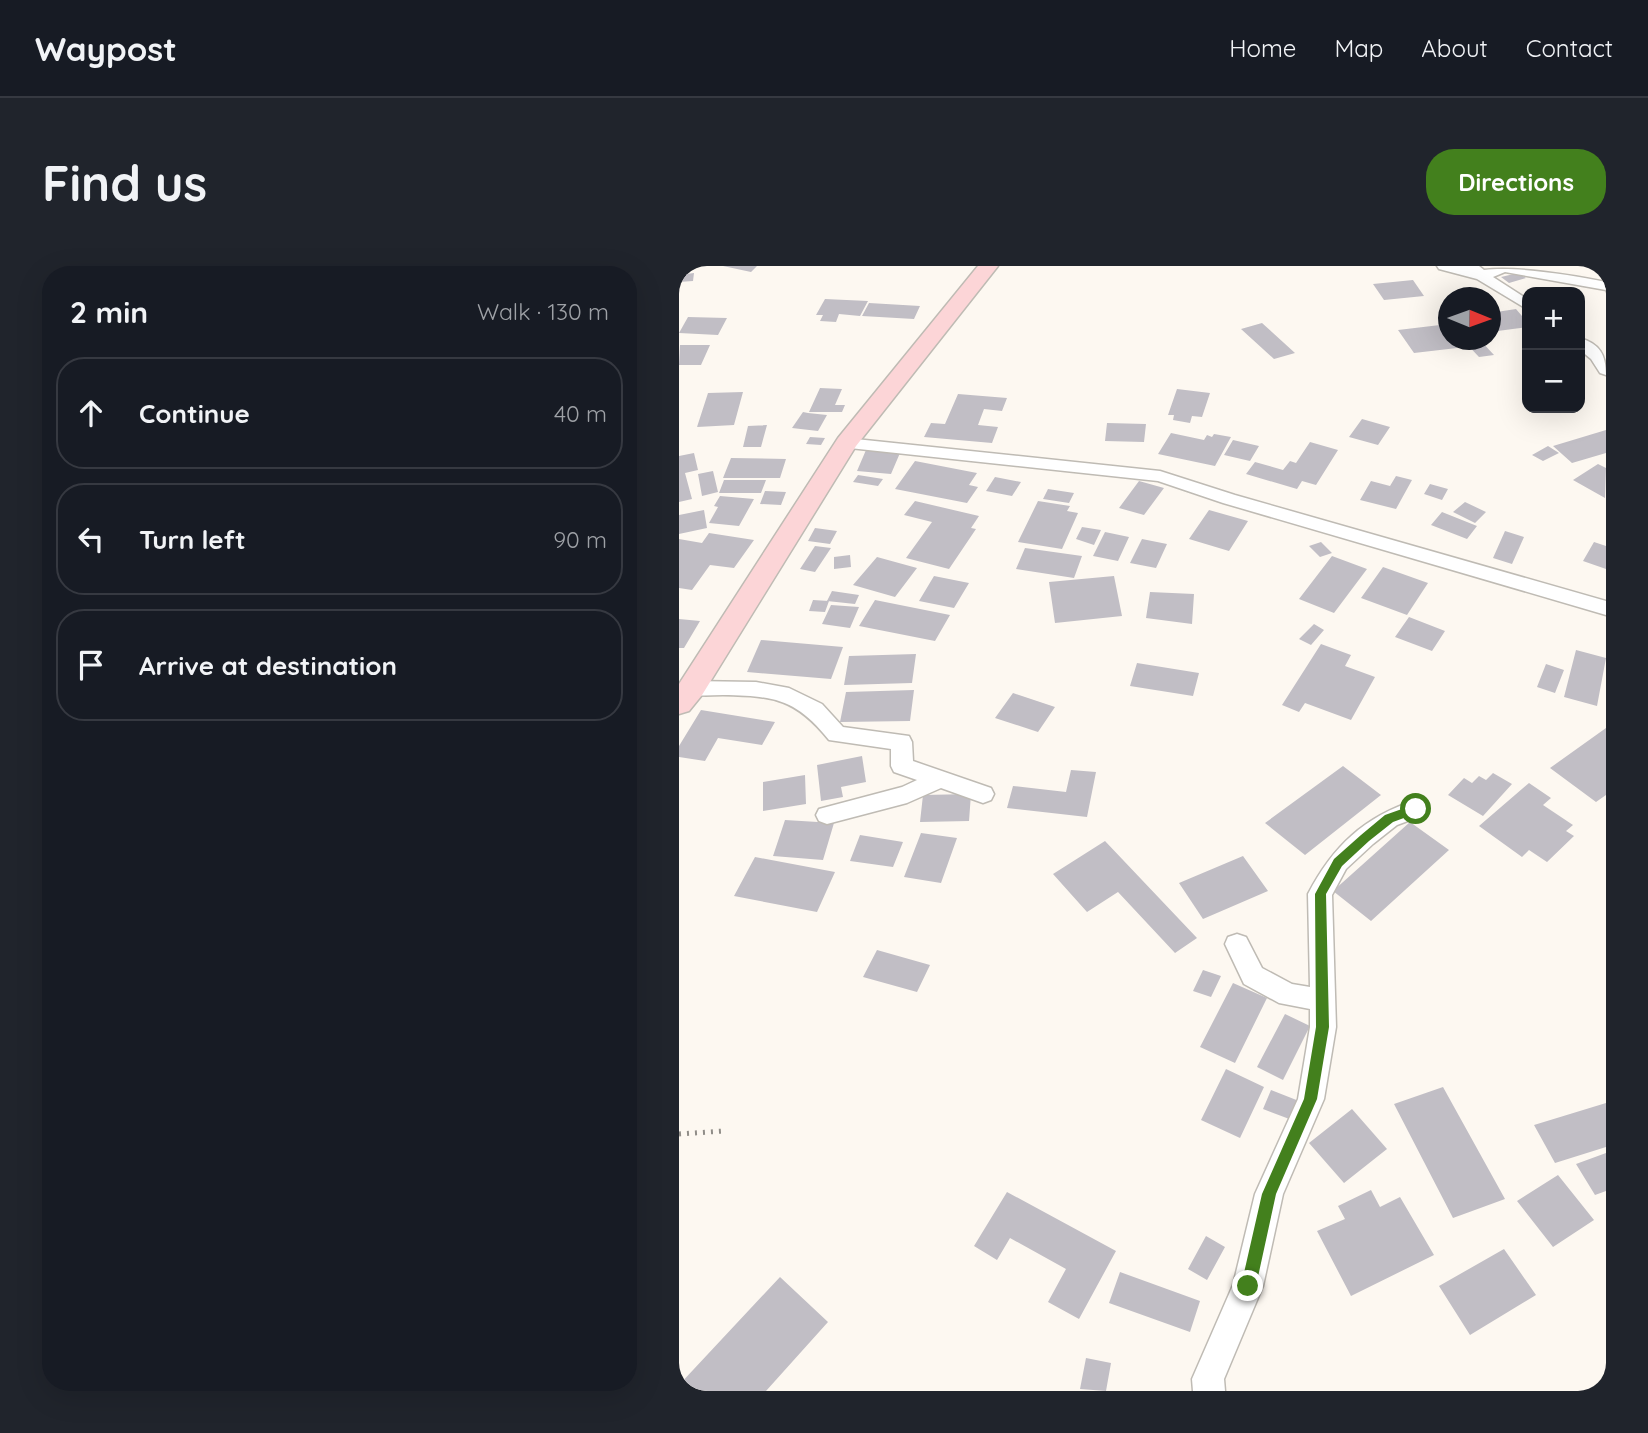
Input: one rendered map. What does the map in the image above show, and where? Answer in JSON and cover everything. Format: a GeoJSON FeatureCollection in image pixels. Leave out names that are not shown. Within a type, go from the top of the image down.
{"type":"FeatureCollection","features":[{"type":"Feature","properties":{"kind":"street"},"geometry":{"type":"LineString","coordinates":[[686,696],[846,443],[988,266]]}},
{"type":"Feature","properties":{"kind":"street"},"geometry":{"type":"LineString","coordinates":[[1444,266],[1476,271],[1503,267],[1606,286]]}},
{"type":"Feature","properties":{"kind":"street"},"geometry":{"type":"LineString","coordinates":[[1476,271],[1522,302]]}},
{"type":"Feature","properties":{"kind":"street"},"geometry":{"type":"LineString","coordinates":[[1585,347],[1597,356],[1606,370]]}},
{"type":"Feature","properties":{"kind":"street"},"geometry":{"type":"LineString","coordinates":[[846,443],[863,442],[1160,476],[1241,503],[1606,608]]}},
{"type":"Feature","properties":{"kind":"street"},"geometry":{"type":"LineString","coordinates":[[686,696],[749,688],[782,694],[814,708],[837,734],[901,742],[902,766],[983,794]]}},
{"type":"Feature","properties":{"kind":"street"},"geometry":{"type":"LineString","coordinates":[[827,815],[907,794],[942,778]]}},
{"type":"Feature","properties":{"kind":"street"},"geometry":{"type":"LineString","coordinates":[[1209,1391],[1208,1379],[1248,1286],[1269,1194],[1311,1099],[1323,1027],[1321,894],[1338,862],[1389,818],[1416,809]]}},
{"type":"Feature","properties":{"kind":"street"},"geometry":{"type":"LineString","coordinates":[[1237,944],[1253,976],[1288,995],[1322,1000]]}},
{"type":"Feature","properties":{"kind":"path"},"geometry":{"type":"LineString","coordinates":[[679,1135],[724,1131]]}},
{"type":"Feature","properties":{"kind":"building"},"geometry":{"type":"Polygon","coordinates":[[[723,266],[757,266],[751,272],[723,266]]]}},
{"type":"Feature","properties":{"kind":"building"},"geometry":{"type":"Polygon","coordinates":[[[694,273],[693,281],[679,282],[679,275],[694,273]]]}},
{"type":"Feature","properties":{"kind":"building"},"geometry":{"type":"Polygon","coordinates":[[[1518,273],[1526,278],[1509,283],[1501,277],[1518,273]]]}},
{"type":"Feature","properties":{"kind":"building"},"geometry":{"type":"Polygon","coordinates":[[[1413,280],[1424,296],[1384,300],[1373,284],[1413,280]]]}},
{"type":"Feature","properties":{"kind":"building"},"geometry":{"type":"Polygon","coordinates":[[[825,299],[868,301],[860,316],[839,314],[836,322],[820,321],[823,315],[816,315],[825,299]]]}},
{"type":"Feature","properties":{"kind":"building"},"geometry":{"type":"Polygon","coordinates":[[[869,303],[920,306],[914,319],[862,316],[869,303]]]}},
{"type":"Feature","properties":{"kind":"building"},"geometry":{"type":"Polygon","coordinates":[[[1516,309],[1522,316],[1522,328],[1501,331],[1501,311],[1516,309]]]}},
{"type":"Feature","properties":{"kind":"building"},"geometry":{"type":"Polygon","coordinates":[[[688,317],[727,318],[718,335],[679,333],[688,317]]]}},
{"type":"Feature","properties":{"kind":"building"},"geometry":{"type":"Polygon","coordinates":[[[1262,323],[1295,353],[1274,359],[1241,329],[1262,323]]]}},
{"type":"Feature","properties":{"kind":"building"},"geometry":{"type":"Polygon","coordinates":[[[1438,325],[1440,350],[1414,353],[1398,330],[1438,325]]]}},
{"type":"Feature","properties":{"kind":"building"},"geometry":{"type":"Polygon","coordinates":[[[680,345],[710,345],[701,365],[679,365],[680,345]]]}},
{"type":"Feature","properties":{"kind":"building"},"geometry":{"type":"Polygon","coordinates":[[[1472,350],[1489,350],[1494,355],[1479,357],[1472,350]]]}},
{"type":"Feature","properties":{"kind":"building"},"geometry":{"type":"Polygon","coordinates":[[[820,388],[842,389],[835,405],[845,405],[842,412],[809,412],[820,388]]]}},
{"type":"Feature","properties":{"kind":"building"},"geometry":{"type":"Polygon","coordinates":[[[1177,389],[1210,393],[1202,417],[1192,416],[1190,423],[1173,420],[1174,415],[1168,415],[1177,389]]]}},
{"type":"Feature","properties":{"kind":"building"},"geometry":{"type":"Polygon","coordinates":[[[743,392],[734,425],[697,427],[708,393],[743,392]]]}},
{"type":"Feature","properties":{"kind":"building"},"geometry":{"type":"Polygon","coordinates":[[[958,394],[1007,398],[1002,411],[984,409],[978,425],[998,427],[992,443],[924,437],[931,423],[945,424],[958,394]]]}},
{"type":"Feature","properties":{"kind":"building"},"geometry":{"type":"Polygon","coordinates":[[[803,412],[827,415],[818,431],[792,428],[803,412]]]}},
{"type":"Feature","properties":{"kind":"building"},"geometry":{"type":"Polygon","coordinates":[[[1362,419],[1390,427],[1378,445],[1349,437],[1362,419]]]}},
{"type":"Feature","properties":{"kind":"building"},"geometry":{"type":"Polygon","coordinates":[[[1107,423],[1146,424],[1144,442],[1105,441],[1107,423]]]}},
{"type":"Feature","properties":{"kind":"building"},"geometry":{"type":"Polygon","coordinates":[[[767,425],[761,447],[743,447],[748,426],[767,425]]]}},
{"type":"Feature","properties":{"kind":"building"},"geometry":{"type":"Polygon","coordinates":[[[1606,430],[1606,453],[1572,463],[1553,446],[1606,430]]]}},
{"type":"Feature","properties":{"kind":"building"},"geometry":{"type":"Polygon","coordinates":[[[1171,433],[1204,440],[1207,435],[1212,437],[1214,434],[1231,437],[1215,466],[1158,454],[1171,433]]]}},
{"type":"Feature","properties":{"kind":"building"},"geometry":{"type":"Polygon","coordinates":[[[810,437],[825,438],[821,445],[806,444],[810,437]]]}},
{"type":"Feature","properties":{"kind":"building"},"geometry":{"type":"Polygon","coordinates":[[[1233,440],[1259,446],[1250,461],[1224,455],[1233,440]]]}},
{"type":"Feature","properties":{"kind":"building"},"geometry":{"type":"Polygon","coordinates":[[[1310,442],[1338,450],[1316,485],[1302,481],[1297,489],[1246,474],[1255,462],[1283,470],[1290,461],[1296,463],[1310,442]]]}},
{"type":"Feature","properties":{"kind":"building"},"geometry":{"type":"Polygon","coordinates":[[[1548,446],[1559,453],[1543,461],[1532,455],[1548,446]]]}},
{"type":"Feature","properties":{"kind":"building"},"geometry":{"type":"Polygon","coordinates":[[[866,450],[900,453],[891,474],[857,471],[866,450]]]}},
{"type":"Feature","properties":{"kind":"building"},"geometry":{"type":"Polygon","coordinates":[[[694,453],[698,470],[685,473],[692,499],[679,502],[679,456],[694,453]]]}},
{"type":"Feature","properties":{"kind":"building"},"geometry":{"type":"Polygon","coordinates":[[[731,458],[786,459],[780,478],[723,478],[731,458]]]}},
{"type":"Feature","properties":{"kind":"building"},"geometry":{"type":"Polygon","coordinates":[[[915,461],[977,473],[969,485],[978,487],[967,503],[895,489],[915,461]]]}},
{"type":"Feature","properties":{"kind":"building"},"geometry":{"type":"Polygon","coordinates":[[[1598,464],[1606,468],[1605,498],[1573,480],[1598,464]]]}},
{"type":"Feature","properties":{"kind":"building"},"geometry":{"type":"Polygon","coordinates":[[[713,471],[718,492],[702,496],[698,474],[713,471]]]}},
{"type":"Feature","properties":{"kind":"building"},"geometry":{"type":"Polygon","coordinates":[[[858,475],[883,479],[878,486],[853,482],[858,475]]]}},
{"type":"Feature","properties":{"kind":"building"},"geometry":{"type":"Polygon","coordinates":[[[1396,476],[1412,480],[1396,509],[1360,500],[1371,481],[1390,486],[1396,476]]]}},
{"type":"Feature","properties":{"kind":"building"},"geometry":{"type":"Polygon","coordinates":[[[995,477],[1021,482],[1012,496],[986,491],[995,477]]]}},
{"type":"Feature","properties":{"kind":"building"},"geometry":{"type":"Polygon","coordinates":[[[724,480],[766,480],[761,493],[719,493],[724,480]]]}},
{"type":"Feature","properties":{"kind":"building"},"geometry":{"type":"Polygon","coordinates":[[[1139,481],[1164,488],[1144,515],[1119,508],[1139,481]]]}},
{"type":"Feature","properties":{"kind":"building"},"geometry":{"type":"Polygon","coordinates":[[[1430,484],[1448,489],[1442,500],[1424,494],[1430,484]]]}},
{"type":"Feature","properties":{"kind":"building"},"geometry":{"type":"Polygon","coordinates":[[[1048,489],[1074,493],[1069,503],[1043,499],[1048,489]]]}},
{"type":"Feature","properties":{"kind":"building"},"geometry":{"type":"Polygon","coordinates":[[[765,491],[786,492],[781,505],[760,504],[765,491]]]}},
{"type":"Feature","properties":{"kind":"building"},"geometry":{"type":"Polygon","coordinates":[[[720,496],[754,499],[739,526],[709,523],[718,507],[714,506],[720,496]]]}},
{"type":"Feature","properties":{"kind":"building"},"geometry":{"type":"Polygon","coordinates":[[[915,501],[979,516],[971,528],[976,529],[949,569],[906,558],[932,522],[904,515],[915,501]]]}},
{"type":"Feature","properties":{"kind":"building"},"geometry":{"type":"Polygon","coordinates":[[[1038,501],[1070,506],[1067,511],[1078,513],[1062,549],[1018,542],[1038,501]]]}},
{"type":"Feature","properties":{"kind":"building"},"geometry":{"type":"Polygon","coordinates":[[[1465,502],[1486,512],[1475,523],[1453,512],[1465,502]]]}},
{"type":"Feature","properties":{"kind":"building"},"geometry":{"type":"Polygon","coordinates":[[[704,510],[707,528],[679,534],[679,515],[704,510]]]}},
{"type":"Feature","properties":{"kind":"building"},"geometry":{"type":"Polygon","coordinates":[[[1209,510],[1248,521],[1229,551],[1189,539],[1209,510]]]}},
{"type":"Feature","properties":{"kind":"building"},"geometry":{"type":"Polygon","coordinates":[[[1442,512],[1477,526],[1467,539],[1431,525],[1442,512]]]}},
{"type":"Feature","properties":{"kind":"building"},"geometry":{"type":"Polygon","coordinates":[[[1082,527],[1101,530],[1094,545],[1076,539],[1082,527]]]}},
{"type":"Feature","properties":{"kind":"building"},"geometry":{"type":"Polygon","coordinates":[[[815,528],[837,531],[830,544],[808,541],[815,528]]]}},
{"type":"Feature","properties":{"kind":"building"},"geometry":{"type":"Polygon","coordinates":[[[1505,531],[1524,537],[1512,564],[1493,558],[1505,531]]]}},
{"type":"Feature","properties":{"kind":"building"},"geometry":{"type":"Polygon","coordinates":[[[1105,532],[1129,537],[1118,561],[1093,556],[1105,532]]]}},
{"type":"Feature","properties":{"kind":"building"},"geometry":{"type":"Polygon","coordinates":[[[709,533],[754,540],[734,568],[710,565],[692,590],[679,588],[679,539],[702,543],[709,533]]]}},
{"type":"Feature","properties":{"kind":"building"},"geometry":{"type":"Polygon","coordinates":[[[1142,539],[1167,544],[1156,568],[1130,563],[1142,539]]]}},
{"type":"Feature","properties":{"kind":"building"},"geometry":{"type":"Polygon","coordinates":[[[1321,542],[1332,553],[1320,557],[1309,546],[1321,542]]]}},
{"type":"Feature","properties":{"kind":"building"},"geometry":{"type":"Polygon","coordinates":[[[1594,542],[1606,546],[1606,569],[1583,561],[1594,542]]]}},
{"type":"Feature","properties":{"kind":"building"},"geometry":{"type":"Polygon","coordinates":[[[815,546],[831,548],[815,572],[800,569],[815,546]]]}},
{"type":"Feature","properties":{"kind":"building"},"geometry":{"type":"Polygon","coordinates":[[[1025,548],[1082,556],[1074,578],[1016,569],[1025,548]]]}},
{"type":"Feature","properties":{"kind":"building"},"geometry":{"type":"Polygon","coordinates":[[[850,555],[851,567],[834,569],[834,557],[850,555]]]}},
{"type":"Feature","properties":{"kind":"building"},"geometry":{"type":"Polygon","coordinates":[[[1332,556],[1367,569],[1334,613],[1299,599],[1332,556]]]}},
{"type":"Feature","properties":{"kind":"building"},"geometry":{"type":"Polygon","coordinates":[[[877,557],[917,568],[895,597],[853,585],[877,557]]]}},
{"type":"Feature","properties":{"kind":"building"},"geometry":{"type":"Polygon","coordinates":[[[1383,567],[1428,583],[1407,615],[1361,598],[1383,567]]]}},
{"type":"Feature","properties":{"kind":"building"},"geometry":{"type":"Polygon","coordinates":[[[934,576],[969,583],[954,608],[919,601],[934,576]]]}},
{"type":"Feature","properties":{"kind":"building"},"geometry":{"type":"Polygon","coordinates":[[[1114,576],[1122,616],[1055,623],[1049,582],[1114,576]]]}},
{"type":"Feature","properties":{"kind":"building"},"geometry":{"type":"Polygon","coordinates":[[[832,591],[859,595],[855,604],[827,601],[832,591]]]}},
{"type":"Feature","properties":{"kind":"building"},"geometry":{"type":"Polygon","coordinates":[[[1150,592],[1194,594],[1192,624],[1146,618],[1150,592]]]}},
{"type":"Feature","properties":{"kind":"building"},"geometry":{"type":"Polygon","coordinates":[[[813,600],[829,601],[825,612],[809,611],[813,600]]]}},
{"type":"Feature","properties":{"kind":"building"},"geometry":{"type":"Polygon","coordinates":[[[875,600],[950,615],[935,641],[859,626],[875,600]]]}},
{"type":"Feature","properties":{"kind":"building"},"geometry":{"type":"Polygon","coordinates":[[[831,605],[859,607],[850,628],[822,624],[831,605]]]}},
{"type":"Feature","properties":{"kind":"building"},"geometry":{"type":"Polygon","coordinates":[[[1409,617],[1445,631],[1432,651],[1395,637],[1409,617]]]}},
{"type":"Feature","properties":{"kind":"building"},"geometry":{"type":"Polygon","coordinates":[[[679,619],[700,621],[684,648],[679,648],[679,619]]]}},
{"type":"Feature","properties":{"kind":"building"},"geometry":{"type":"Polygon","coordinates":[[[1314,624],[1324,630],[1311,645],[1299,639],[1314,624]]]}},
{"type":"Feature","properties":{"kind":"building"},"geometry":{"type":"Polygon","coordinates":[[[761,640],[843,647],[831,679],[747,672],[761,640]]]}},
{"type":"Feature","properties":{"kind":"building"},"geometry":{"type":"Polygon","coordinates":[[[1321,644],[1351,655],[1345,666],[1375,677],[1351,720],[1305,703],[1299,712],[1282,705],[1321,644]]]}},
{"type":"Feature","properties":{"kind":"building"},"geometry":{"type":"Polygon","coordinates":[[[1576,650],[1606,658],[1597,706],[1564,697],[1576,650]]]}},
{"type":"Feature","properties":{"kind":"building"},"geometry":{"type":"Polygon","coordinates":[[[916,654],[912,683],[844,685],[849,656],[916,654]]]}},
{"type":"Feature","properties":{"kind":"building"},"geometry":{"type":"Polygon","coordinates":[[[1137,663],[1199,673],[1193,696],[1130,686],[1137,663]]]}},
{"type":"Feature","properties":{"kind":"building"},"geometry":{"type":"Polygon","coordinates":[[[1546,664],[1564,670],[1555,693],[1537,687],[1546,664]]]}},
{"type":"Feature","properties":{"kind":"building"},"geometry":{"type":"Polygon","coordinates":[[[914,690],[910,721],[840,722],[846,692],[914,690]]]}},
{"type":"Feature","properties":{"kind":"building"},"geometry":{"type":"Polygon","coordinates":[[[1013,693],[1055,707],[1038,732],[995,718],[1013,693]]]}},
{"type":"Feature","properties":{"kind":"building"},"geometry":{"type":"Polygon","coordinates":[[[701,710],[775,722],[762,745],[718,738],[705,761],[679,757],[679,746],[701,710]]]}},
{"type":"Feature","properties":{"kind":"building"},"geometry":{"type":"Polygon","coordinates":[[[1606,728],[1606,795],[1596,802],[1550,768],[1606,728]]]}},
{"type":"Feature","properties":{"kind":"building"},"geometry":{"type":"Polygon","coordinates":[[[862,756],[866,782],[841,787],[843,797],[821,801],[817,765],[862,756]]]}},
{"type":"Feature","properties":{"kind":"building"},"geometry":{"type":"Polygon","coordinates":[[[1343,766],[1381,795],[1305,855],[1265,823],[1343,766]]]}},
{"type":"Feature","properties":{"kind":"building"},"geometry":{"type":"Polygon","coordinates":[[[1071,770],[1096,772],[1087,817],[1007,808],[1013,786],[1066,792],[1071,770]]]}},
{"type":"Feature","properties":{"kind":"building"},"geometry":{"type":"Polygon","coordinates":[[[1493,773],[1512,784],[1483,816],[1448,795],[1464,778],[1472,783],[1479,776],[1486,780],[1493,773]]]}},
{"type":"Feature","properties":{"kind":"building"},"geometry":{"type":"Polygon","coordinates":[[[805,775],[806,804],[763,811],[763,782],[805,775]]]}},
{"type":"Feature","properties":{"kind":"building"},"geometry":{"type":"Polygon","coordinates":[[[1529,783],[1551,798],[1543,805],[1573,825],[1566,831],[1574,836],[1547,862],[1529,850],[1522,857],[1479,826],[1529,783]]]}},
{"type":"Feature","properties":{"kind":"building"},"geometry":{"type":"Polygon","coordinates":[[[971,794],[969,821],[920,822],[923,795],[971,794]]]}},
{"type":"Feature","properties":{"kind":"building"},"geometry":{"type":"Polygon","coordinates":[[[785,820],[834,823],[823,860],[773,856],[785,820]]]}},
{"type":"Feature","properties":{"kind":"building"},"geometry":{"type":"Polygon","coordinates":[[[1410,822],[1449,850],[1371,921],[1333,891],[1410,822]]]}},
{"type":"Feature","properties":{"kind":"building"},"geometry":{"type":"Polygon","coordinates":[[[921,833],[957,838],[941,883],[904,877],[921,833]]]}},
{"type":"Feature","properties":{"kind":"building"},"geometry":{"type":"Polygon","coordinates":[[[860,835],[903,842],[893,867],[850,861],[860,835]]]}},
{"type":"Feature","properties":{"kind":"building"},"geometry":{"type":"Polygon","coordinates":[[[1105,841],[1197,938],[1175,953],[1118,892],[1087,912],[1053,874],[1105,841]]]}},
{"type":"Feature","properties":{"kind":"building"},"geometry":{"type":"Polygon","coordinates":[[[1243,856],[1268,891],[1203,919],[1179,883],[1243,856]]]}},
{"type":"Feature","properties":{"kind":"building"},"geometry":{"type":"Polygon","coordinates":[[[755,857],[835,872],[817,912],[734,896],[755,857]]]}},
{"type":"Feature","properties":{"kind":"building"},"geometry":{"type":"Polygon","coordinates":[[[877,950],[930,965],[917,992],[863,977],[877,950]]]}},
{"type":"Feature","properties":{"kind":"building"},"geometry":{"type":"Polygon","coordinates":[[[1203,970],[1221,976],[1211,997],[1193,991],[1203,970]]]}},
{"type":"Feature","properties":{"kind":"building"},"geometry":{"type":"Polygon","coordinates":[[[1233,983],[1267,998],[1235,1063],[1200,1047],[1233,983]]]}},
{"type":"Feature","properties":{"kind":"building"},"geometry":{"type":"Polygon","coordinates":[[[1285,1014],[1310,1026],[1283,1080],[1257,1067],[1285,1014]]]}},
{"type":"Feature","properties":{"kind":"building"},"geometry":{"type":"Polygon","coordinates":[[[1226,1069],[1264,1087],[1240,1138],[1201,1120],[1226,1069]]]}},
{"type":"Feature","properties":{"kind":"building"},"geometry":{"type":"Polygon","coordinates":[[[1443,1087],[1505,1199],[1453,1218],[1394,1104],[1443,1087]]]}},
{"type":"Feature","properties":{"kind":"building"},"geometry":{"type":"Polygon","coordinates":[[[1271,1090],[1299,1101],[1292,1120],[1263,1109],[1271,1090]]]}},
{"type":"Feature","properties":{"kind":"building"},"geometry":{"type":"Polygon","coordinates":[[[1606,1103],[1606,1147],[1555,1163],[1534,1125],[1606,1103]]]}},
{"type":"Feature","properties":{"kind":"building"},"geometry":{"type":"Polygon","coordinates":[[[1352,1109],[1387,1149],[1344,1183],[1309,1143],[1352,1109]]]}},
{"type":"Feature","properties":{"kind":"building"},"geometry":{"type":"Polygon","coordinates":[[[1606,1153],[1606,1191],[1595,1195],[1576,1164],[1606,1153]]]}},
{"type":"Feature","properties":{"kind":"building"},"geometry":{"type":"Polygon","coordinates":[[[1558,1175],[1594,1220],[1553,1247],[1517,1201],[1558,1175]]]}},
{"type":"Feature","properties":{"kind":"building"},"geometry":{"type":"Polygon","coordinates":[[[1371,1190],[1380,1207],[1400,1197],[1434,1255],[1351,1296],[1317,1231],[1345,1219],[1338,1206],[1371,1190]]]}},
{"type":"Feature","properties":{"kind":"building"},"geometry":{"type":"Polygon","coordinates":[[[1007,1192],[1116,1251],[1079,1319],[1048,1302],[1066,1269],[1010,1238],[997,1260],[974,1246],[1007,1192]]]}},
{"type":"Feature","properties":{"kind":"building"},"geometry":{"type":"Polygon","coordinates":[[[1206,1236],[1225,1247],[1207,1280],[1188,1269],[1206,1236]]]}},
{"type":"Feature","properties":{"kind":"building"},"geometry":{"type":"Polygon","coordinates":[[[1504,1249],[1536,1295],[1470,1335],[1439,1286],[1504,1249]]]}},
{"type":"Feature","properties":{"kind":"building"},"geometry":{"type":"Polygon","coordinates":[[[1120,1272],[1200,1301],[1190,1332],[1109,1303],[1120,1272]]]}},
{"type":"Feature","properties":{"kind":"building"},"geometry":{"type":"Polygon","coordinates":[[[780,1277],[828,1322],[766,1391],[679,1391],[679,1385],[780,1277]]]}},
{"type":"Feature","properties":{"kind":"building"},"geometry":{"type":"Polygon","coordinates":[[[1086,1358],[1111,1363],[1106,1391],[1080,1389],[1086,1358]]]}},
{"type":"Feature","properties":{"kind":"route"},"geometry":{"type":"LineString","coordinates":[[1248,1286],[1269,1194],[1311,1099],[1323,1027],[1321,894],[1338,862],[1389,818],[1416,809]]}}]}
